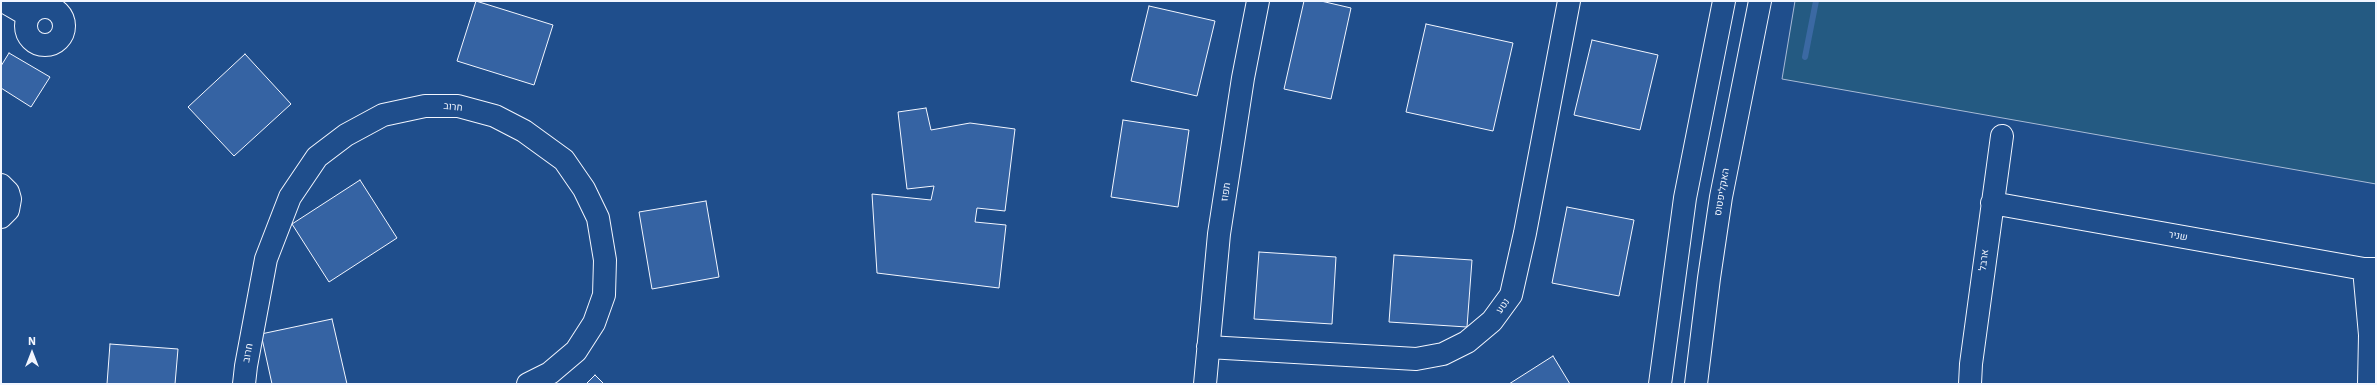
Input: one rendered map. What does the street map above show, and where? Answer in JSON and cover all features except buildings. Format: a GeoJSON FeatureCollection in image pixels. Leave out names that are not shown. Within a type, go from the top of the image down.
{"type":"FeatureCollection","features":[{"type":"Feature","properties":{"kind":"street"},"geometry":{"type":"LineString","coordinates":[[3,1],[28,16]]}},
{"type":"Feature","properties":{"kind":"street","name":"תפוז"},"geometry":{"type":"LineString","coordinates":[[1205,384],[1219,234],[1243,78],[1258,1]]}},
{"type":"Feature","properties":{"kind":"street","name":"נטע"},"geometry":{"type":"LineString","coordinates":[[1208,347],[1416,359],[1442,354],[1467,342],[1492,321],[1512,295],[1569,1]]}},
{"type":"Feature","properties":{"kind":"street"},"geometry":{"type":"LineString","coordinates":[[1660,384],[1685,198],[1724,1]]}},
{"type":"Feature","properties":{"kind":"street","name":"האקליפטוס"},"geometry":{"type":"LineString","coordinates":[[1696,384],[1708,278],[1721,197],[1760,1]]}},
{"type":"Feature","properties":{"kind":"street","name":"חרוב"},"geometry":{"type":"LineString","coordinates":[[244,384],[266,259],[290,197],[317,157],[346,135],[383,115],[425,106],[458,106],[495,116],[524,131],[564,160],[584,189],[598,218],[605,260],[604,295],[594,323],[576,351],[550,373],[528,384]]}},
{"type":"Feature","properties":{"kind":"street","name":"ארבל"},"geometry":{"type":"LineString","coordinates":[[1970,384],[1971,364],[2002,136]]}},
{"type":"Feature","properties":{"kind":"street"},"geometry":{"type":"LineString","coordinates":[[1,185],[8,192],[10,199],[8,210],[1,217]]}},
{"type":"Feature","properties":{"kind":"street","name":"שניר"},"geometry":{"type":"LineString","coordinates":[[1992,203],[2370,270],[2369,384]]}},
{"type":"Feature","properties":{"kind":"shaded area"},"geometry":{"type":"Polygon","coordinates":[[[1795,1],[2376,1],[2376,184],[1782,79],[1795,1]]]}},
{"type":"Feature","properties":{"kind":"waterway"},"geometry":{"type":"LineString","coordinates":[[1805,57],[1816,1]]}}]}
